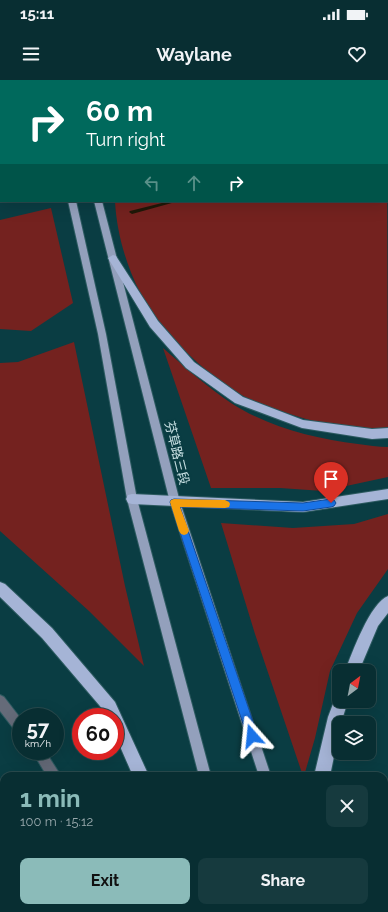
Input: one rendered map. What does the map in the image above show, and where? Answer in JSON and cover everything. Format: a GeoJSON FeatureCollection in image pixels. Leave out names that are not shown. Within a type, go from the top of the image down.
{"type":"FeatureCollection","features":[{"type":"Feature","properties":{"kind":"highway"},"geometry":{"type":"LineString","coordinates":[[113,258],[154,324],[190,365],[239,400],[302,424],[372,434],[388,433]]}},
{"type":"Feature","properties":{"kind":"highway"},"geometry":{"type":"LineString","coordinates":[[132,499],[303,507],[388,494]]}},
{"type":"Feature","properties":{"kind":"highway"},"geometry":{"type":"LineString","coordinates":[[0,588],[47,633],[110,708]]}},
{"type":"Feature","properties":{"kind":"highway"},"geometry":{"type":"LineString","coordinates":[[355,664],[373,622],[388,602]]}},
{"type":"Feature","properties":{"kind":"highway"},"geometry":{"type":"LineString","coordinates":[[323,772],[334,717],[338,708]]}},
{"type":"Feature","properties":{"kind":"highway"},"geometry":{"type":"LineString","coordinates":[[124,738],[139,772]]}},
{"type":"Feature","properties":{"kind":"main road"},"geometry":{"type":"LineString","coordinates":[[72,202],[102,334],[132,499],[204,772]]}},
{"type":"Feature","properties":{"kind":"main road","name":"芬草路三段"},"geometry":{"type":"LineString","coordinates":[[98,202],[174,502],[264,772]]}},
{"type":"Feature","properties":{"kind":"street"},"geometry":{"type":"LineString","coordinates":[[0,701],[12,717]]}},
{"type":"Feature","properties":{"kind":"street"},"geometry":{"type":"LineString","coordinates":[[44,760],[52,772]]}},
{"type":"Feature","properties":{"kind":"shaded area"},"geometry":{"type":"Polygon","coordinates":[[[115,202],[387,202],[388,428],[372,429],[326,424],[296,416],[256,402],[228,387],[213,376],[185,351],[163,328],[142,297],[128,266],[116,217],[115,202]]]}},
{"type":"Feature","properties":{"kind":"shaded area"},"geometry":{"type":"Polygon","coordinates":[[[51,208],[73,303],[31,331],[0,329],[0,220],[51,208]]]}},
{"type":"Feature","properties":{"kind":"shaded area"},"geometry":{"type":"Polygon","coordinates":[[[74,342],[125,586],[144,666],[89,611],[0,531],[0,363],[18,362],[74,342]]]}},
{"type":"Feature","properties":{"kind":"shaded area"},"geometry":{"type":"Polygon","coordinates":[[[163,348],[196,377],[222,397],[260,419],[292,431],[325,439],[388,447],[388,477],[323,491],[280,488],[211,488],[163,348]]]}},
{"type":"Feature","properties":{"kind":"shaded area"},"geometry":{"type":"Polygon","coordinates":[[[388,514],[388,569],[357,613],[332,664],[315,738],[305,772],[302,772],[255,634],[221,523],[293,528],[354,524],[388,514]]]}},
{"type":"Feature","properties":{"kind":"waterway"},"geometry":{"type":"LineString","coordinates":[[132,212],[172,202]]}},
{"type":"Feature","properties":{"kind":"slow traffic"},"geometry":{"type":"LineString","coordinates":[[184,531],[174,502],[225,504]]}},
{"type":"Feature","properties":{"kind":"route"},"geometry":{"type":"LineString","coordinates":[[252,736],[174,502],[303,507],[331,503]]}}]}
